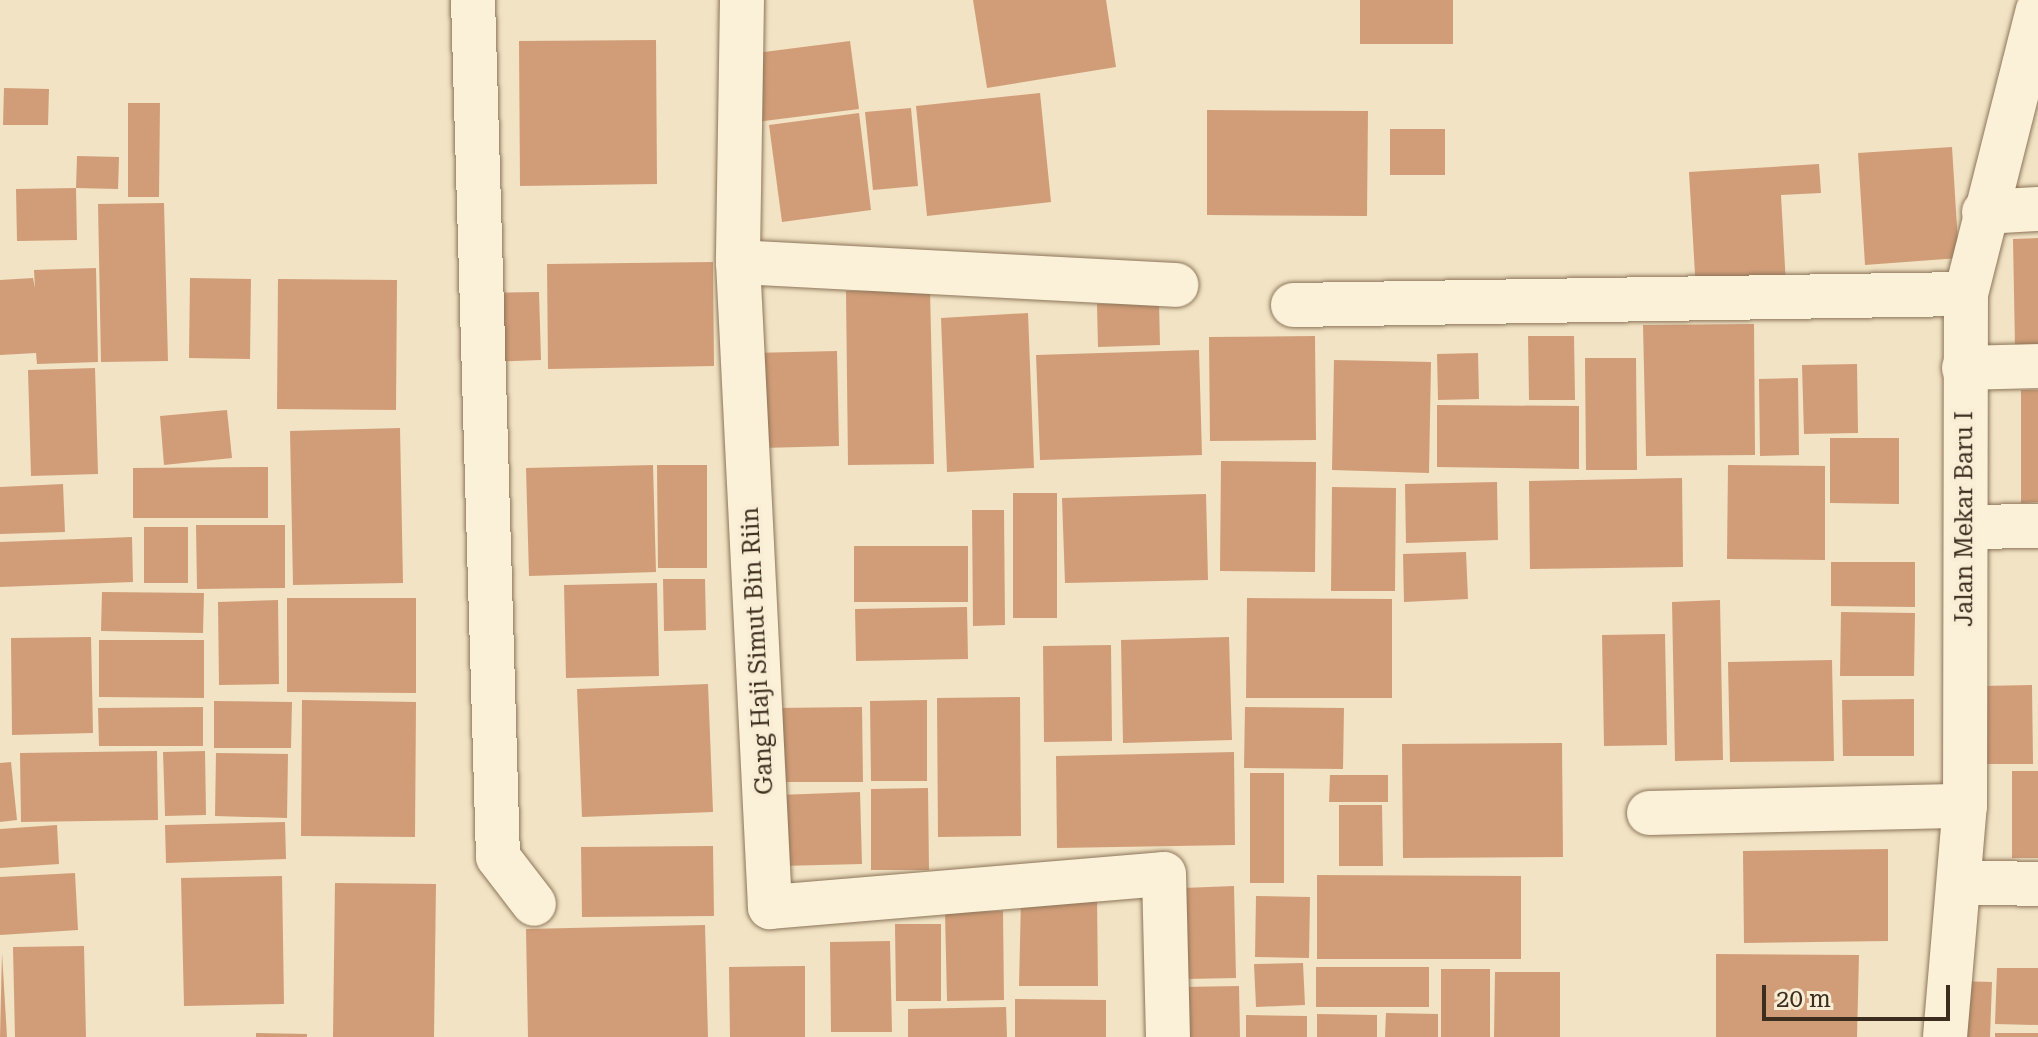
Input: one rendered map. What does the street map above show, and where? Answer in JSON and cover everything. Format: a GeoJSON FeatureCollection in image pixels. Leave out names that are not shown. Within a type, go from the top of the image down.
{"type":"FeatureCollection","features":[{"type":"Feature","properties":{"kind":"street"},"geometry":{"type":"LineString","coordinates":[[473,0],[498,857],[534,904]]}},
{"type":"Feature","properties":{"kind":"street","name":"Gang Haji Simut Bin Riin"},"geometry":{"type":"LineString","coordinates":[[742,0],[738,262],[770,907],[1164,874],[1168,1037]]}},
{"type":"Feature","properties":{"kind":"street","name":"Jalan Mekar Baru I"},"geometry":{"type":"LineString","coordinates":[[1945,1037],[1965,806],[1966,294],[1984,212],[2038,10]]}},
{"type":"Feature","properties":{"kind":"street"},"geometry":{"type":"LineString","coordinates":[[1984,212],[2038,209]]}},
{"type":"Feature","properties":{"kind":"street"},"geometry":{"type":"LineString","coordinates":[[738,262],[1176,285]]}},
{"type":"Feature","properties":{"kind":"street"},"geometry":{"type":"LineString","coordinates":[[1293,305],[1966,294]]}},
{"type":"Feature","properties":{"kind":"street"},"geometry":{"type":"LineString","coordinates":[[1964,368],[2038,366]]}},
{"type":"Feature","properties":{"kind":"street"},"geometry":{"type":"LineString","coordinates":[[1966,527],[2038,526]]}},
{"type":"Feature","properties":{"kind":"street"},"geometry":{"type":"LineString","coordinates":[[1649,813],[1965,806]]}},
{"type":"Feature","properties":{"kind":"street"},"geometry":{"type":"LineString","coordinates":[[1959,882],[2038,884]]}},
{"type":"Feature","properties":{"kind":"building"},"geometry":{"type":"Polygon","coordinates":[[[973,0],[1106,0],[1116,67],[987,88],[973,0]]]}},
{"type":"Feature","properties":{"kind":"building"},"geometry":{"type":"Polygon","coordinates":[[[1360,0],[1453,0],[1453,44],[1360,44],[1360,0]]]}},
{"type":"Feature","properties":{"kind":"building"},"geometry":{"type":"Polygon","coordinates":[[[656,40],[657,184],[520,186],[519,41],[656,40]]]}},
{"type":"Feature","properties":{"kind":"building"},"geometry":{"type":"Polygon","coordinates":[[[850,41],[859,109],[757,122],[749,54],[850,41]]]}},
{"type":"Feature","properties":{"kind":"building"},"geometry":{"type":"Polygon","coordinates":[[[4,88],[49,89],[48,125],[3,125],[4,88]]]}},
{"type":"Feature","properties":{"kind":"building"},"geometry":{"type":"Polygon","coordinates":[[[1040,93],[1051,202],[927,216],[916,106],[1040,93]]]}},
{"type":"Feature","properties":{"kind":"building"},"geometry":{"type":"Polygon","coordinates":[[[128,103],[160,103],[159,197],[128,197],[128,103]]]}},
{"type":"Feature","properties":{"kind":"building"},"geometry":{"type":"Polygon","coordinates":[[[911,108],[918,186],[873,190],[865,112],[911,108]]]}},
{"type":"Feature","properties":{"kind":"building"},"geometry":{"type":"Polygon","coordinates":[[[1207,110],[1368,111],[1367,216],[1207,215],[1207,110]]]}},
{"type":"Feature","properties":{"kind":"building"},"geometry":{"type":"Polygon","coordinates":[[[859,113],[871,210],[782,222],[769,125],[859,113]]]}},
{"type":"Feature","properties":{"kind":"building"},"geometry":{"type":"Polygon","coordinates":[[[1390,129],[1445,129],[1445,175],[1390,175],[1390,129]]]}},
{"type":"Feature","properties":{"kind":"building"},"geometry":{"type":"Polygon","coordinates":[[[1952,147],[1959,258],[1865,265],[1858,153],[1952,147]]]}},
{"type":"Feature","properties":{"kind":"building"},"geometry":{"type":"Polygon","coordinates":[[[77,156],[119,157],[118,189],[76,188],[77,156]]]}},
{"type":"Feature","properties":{"kind":"building"},"geometry":{"type":"Polygon","coordinates":[[[1819,164],[1821,193],[1781,195],[1786,285],[1696,291],[1689,172],[1819,164]]]}},
{"type":"Feature","properties":{"kind":"building"},"geometry":{"type":"Polygon","coordinates":[[[76,188],[77,240],[17,241],[16,189],[76,188]]]}},
{"type":"Feature","properties":{"kind":"building"},"geometry":{"type":"Polygon","coordinates":[[[164,203],[168,361],[101,362],[98,204],[164,203]]]}},
{"type":"Feature","properties":{"kind":"building"},"geometry":{"type":"Polygon","coordinates":[[[2038,238],[2038,345],[2015,346],[2013,239],[2038,238]]]}},
{"type":"Feature","properties":{"kind":"building"},"geometry":{"type":"Polygon","coordinates":[[[713,262],[714,366],[548,369],[547,264],[713,262]]]}},
{"type":"Feature","properties":{"kind":"building"},"geometry":{"type":"Polygon","coordinates":[[[96,268],[98,362],[37,364],[36,353],[0,355],[0,280],[33,278],[35,288],[34,270],[96,268]]]}},
{"type":"Feature","properties":{"kind":"building"},"geometry":{"type":"Polygon","coordinates":[[[190,278],[251,279],[250,359],[189,358],[190,278]]]}},
{"type":"Feature","properties":{"kind":"building"},"geometry":{"type":"Polygon","coordinates":[[[278,279],[397,280],[396,410],[277,409],[278,279]]]}},
{"type":"Feature","properties":{"kind":"building"},"geometry":{"type":"Polygon","coordinates":[[[930,290],[934,464],[848,465],[846,291],[930,290]]]}},
{"type":"Feature","properties":{"kind":"building"},"geometry":{"type":"Polygon","coordinates":[[[539,292],[541,360],[490,362],[488,293],[539,292]]]}},
{"type":"Feature","properties":{"kind":"building"},"geometry":{"type":"Polygon","coordinates":[[[1159,302],[1160,345],[1098,347],[1097,304],[1159,302]]]}},
{"type":"Feature","properties":{"kind":"building"},"geometry":{"type":"Polygon","coordinates":[[[1028,313],[1034,468],[947,472],[941,318],[1028,313]]]}},
{"type":"Feature","properties":{"kind":"building"},"geometry":{"type":"Polygon","coordinates":[[[1754,324],[1755,455],[1646,456],[1643,325],[1754,324]]]}},
{"type":"Feature","properties":{"kind":"building"},"geometry":{"type":"Polygon","coordinates":[[[1315,336],[1316,440],[1210,441],[1209,337],[1315,336]]]}},
{"type":"Feature","properties":{"kind":"building"},"geometry":{"type":"Polygon","coordinates":[[[1528,336],[1574,336],[1575,400],[1529,400],[1528,336]]]}},
{"type":"Feature","properties":{"kind":"building"},"geometry":{"type":"Polygon","coordinates":[[[1199,350],[1202,455],[1040,460],[1036,355],[1199,350]]]}},
{"type":"Feature","properties":{"kind":"building"},"geometry":{"type":"Polygon","coordinates":[[[837,351],[839,446],[758,448],[756,353],[837,351]]]}},
{"type":"Feature","properties":{"kind":"building"},"geometry":{"type":"Polygon","coordinates":[[[1478,353],[1479,399],[1438,400],[1437,354],[1478,353]]]}},
{"type":"Feature","properties":{"kind":"building"},"geometry":{"type":"Polygon","coordinates":[[[1585,358],[1636,358],[1637,470],[1586,470],[1585,358]]]}},
{"type":"Feature","properties":{"kind":"building"},"geometry":{"type":"Polygon","coordinates":[[[1334,360],[1431,362],[1429,473],[1332,470],[1334,360]]]}},
{"type":"Feature","properties":{"kind":"building"},"geometry":{"type":"Polygon","coordinates":[[[1857,364],[1858,433],[1804,434],[1802,365],[1857,364]]]}},
{"type":"Feature","properties":{"kind":"building"},"geometry":{"type":"Polygon","coordinates":[[[95,368],[98,474],[31,476],[28,370],[95,368]]]}},
{"type":"Feature","properties":{"kind":"building"},"geometry":{"type":"Polygon","coordinates":[[[1798,378],[1799,455],[1760,456],[1759,379],[1798,378]]]}},
{"type":"Feature","properties":{"kind":"building"},"geometry":{"type":"Polygon","coordinates":[[[2021,390],[2038,390],[2038,502],[2021,503],[2021,390]]]}},
{"type":"Feature","properties":{"kind":"building"},"geometry":{"type":"Polygon","coordinates":[[[1437,405],[1579,406],[1579,469],[1437,467],[1437,405]]]}},
{"type":"Feature","properties":{"kind":"building"},"geometry":{"type":"Polygon","coordinates":[[[227,410],[232,458],[164,465],[160,416],[227,410]]]}},
{"type":"Feature","properties":{"kind":"building"},"geometry":{"type":"Polygon","coordinates":[[[400,428],[403,583],[293,585],[290,431],[400,428]]]}},
{"type":"Feature","properties":{"kind":"building"},"geometry":{"type":"Polygon","coordinates":[[[1830,438],[1899,438],[1899,504],[1830,503],[1830,438]]]}},
{"type":"Feature","properties":{"kind":"building"},"geometry":{"type":"Polygon","coordinates":[[[1221,461],[1316,462],[1315,572],[1220,571],[1221,461]]]}},
{"type":"Feature","properties":{"kind":"building"},"geometry":{"type":"Polygon","coordinates":[[[653,465],[656,572],[529,576],[526,468],[653,465]]]}},
{"type":"Feature","properties":{"kind":"building"},"geometry":{"type":"Polygon","coordinates":[[[657,465],[707,465],[707,568],[658,568],[657,465]]]}},
{"type":"Feature","properties":{"kind":"building"},"geometry":{"type":"Polygon","coordinates":[[[1728,465],[1825,466],[1825,560],[1727,559],[1728,465]]]}},
{"type":"Feature","properties":{"kind":"building"},"geometry":{"type":"Polygon","coordinates":[[[268,467],[268,518],[133,518],[133,468],[268,467]]]}},
{"type":"Feature","properties":{"kind":"building"},"geometry":{"type":"Polygon","coordinates":[[[1682,478],[1683,567],[1530,569],[1529,481],[1682,478]]]}},
{"type":"Feature","properties":{"kind":"building"},"geometry":{"type":"Polygon","coordinates":[[[1497,482],[1498,540],[1406,543],[1405,484],[1497,482]]]}},
{"type":"Feature","properties":{"kind":"building"},"geometry":{"type":"Polygon","coordinates":[[[63,484],[65,532],[0,534],[0,487],[63,484]]]}},
{"type":"Feature","properties":{"kind":"building"},"geometry":{"type":"Polygon","coordinates":[[[1332,487],[1396,488],[1395,591],[1331,591],[1332,487]]]}},
{"type":"Feature","properties":{"kind":"building"},"geometry":{"type":"Polygon","coordinates":[[[1013,493],[1057,493],[1057,618],[1013,618],[1013,493]]]}},
{"type":"Feature","properties":{"kind":"building"},"geometry":{"type":"Polygon","coordinates":[[[1206,494],[1208,580],[1065,583],[1062,498],[1206,494]]]}},
{"type":"Feature","properties":{"kind":"building"},"geometry":{"type":"Polygon","coordinates":[[[972,510],[1004,510],[1005,625],[973,626],[972,510]]]}},
{"type":"Feature","properties":{"kind":"building"},"geometry":{"type":"Polygon","coordinates":[[[196,525],[285,525],[285,588],[197,589],[196,525]]]}},
{"type":"Feature","properties":{"kind":"building"},"geometry":{"type":"Polygon","coordinates":[[[144,527],[188,527],[188,583],[144,583],[144,527]]]}},
{"type":"Feature","properties":{"kind":"building"},"geometry":{"type":"Polygon","coordinates":[[[132,537],[133,582],[0,587],[0,542],[132,537]]]}},
{"type":"Feature","properties":{"kind":"building"},"geometry":{"type":"Polygon","coordinates":[[[854,546],[968,546],[968,602],[854,602],[854,546]]]}},
{"type":"Feature","properties":{"kind":"building"},"geometry":{"type":"Polygon","coordinates":[[[1466,552],[1468,599],[1404,602],[1403,554],[1466,552]]]}},
{"type":"Feature","properties":{"kind":"building"},"geometry":{"type":"Polygon","coordinates":[[[1831,562],[1915,562],[1915,607],[1831,606],[1831,562]]]}},
{"type":"Feature","properties":{"kind":"building"},"geometry":{"type":"Polygon","coordinates":[[[663,579],[705,579],[706,630],[664,631],[663,579]]]}},
{"type":"Feature","properties":{"kind":"building"},"geometry":{"type":"Polygon","coordinates":[[[657,583],[659,676],[566,678],[564,585],[657,583]]]}},
{"type":"Feature","properties":{"kind":"building"},"geometry":{"type":"Polygon","coordinates":[[[102,592],[204,593],[203,633],[101,631],[102,592]]]}},
{"type":"Feature","properties":{"kind":"building"},"geometry":{"type":"Polygon","coordinates":[[[287,598],[416,598],[416,693],[287,692],[287,598]]]}},
{"type":"Feature","properties":{"kind":"building"},"geometry":{"type":"Polygon","coordinates":[[[1247,598],[1392,599],[1392,698],[1246,698],[1247,598]]]}},
{"type":"Feature","properties":{"kind":"building"},"geometry":{"type":"Polygon","coordinates":[[[278,600],[279,684],[219,685],[218,602],[278,600]]]}},
{"type":"Feature","properties":{"kind":"building"},"geometry":{"type":"Polygon","coordinates":[[[1720,600],[1723,760],[1675,761],[1672,602],[1720,600]]]}},
{"type":"Feature","properties":{"kind":"building"},"geometry":{"type":"Polygon","coordinates":[[[967,607],[968,659],[856,661],[855,609],[967,607]]]}},
{"type":"Feature","properties":{"kind":"building"},"geometry":{"type":"Polygon","coordinates":[[[1841,612],[1915,613],[1914,676],[1840,676],[1841,612]]]}},
{"type":"Feature","properties":{"kind":"building"},"geometry":{"type":"Polygon","coordinates":[[[1665,634],[1667,745],[1604,746],[1602,635],[1665,634]]]}},
{"type":"Feature","properties":{"kind":"building"},"geometry":{"type":"Polygon","coordinates":[[[91,637],[93,733],[12,735],[11,638],[91,637]]]}},
{"type":"Feature","properties":{"kind":"building"},"geometry":{"type":"Polygon","coordinates":[[[1229,637],[1232,740],[1123,743],[1121,640],[1229,637]]]}},
{"type":"Feature","properties":{"kind":"building"},"geometry":{"type":"Polygon","coordinates":[[[99,640],[204,640],[204,698],[99,697],[99,640]]]}},
{"type":"Feature","properties":{"kind":"building"},"geometry":{"type":"Polygon","coordinates":[[[1111,645],[1112,741],[1044,742],[1043,646],[1111,645]]]}},
{"type":"Feature","properties":{"kind":"building"},"geometry":{"type":"Polygon","coordinates":[[[1832,660],[1834,761],[1730,762],[1728,662],[1832,660]]]}},
{"type":"Feature","properties":{"kind":"building"},"geometry":{"type":"Polygon","coordinates":[[[708,684],[713,812],[582,817],[577,689],[708,684]]]}},
{"type":"Feature","properties":{"kind":"building"},"geometry":{"type":"Polygon","coordinates":[[[2032,685],[2033,764],[1983,764],[1981,686],[2032,685]]]}},
{"type":"Feature","properties":{"kind":"building"},"geometry":{"type":"Polygon","coordinates":[[[1020,697],[1021,836],[938,837],[937,698],[1020,697]]]}},
{"type":"Feature","properties":{"kind":"building"},"geometry":{"type":"Polygon","coordinates":[[[1914,699],[1914,756],[1843,756],[1842,700],[1914,699]]]}},
{"type":"Feature","properties":{"kind":"building"},"geometry":{"type":"Polygon","coordinates":[[[302,700],[416,702],[415,837],[301,836],[302,700]]]}},
{"type":"Feature","properties":{"kind":"building"},"geometry":{"type":"Polygon","coordinates":[[[927,700],[927,781],[871,781],[870,701],[927,700]]]}},
{"type":"Feature","properties":{"kind":"building"},"geometry":{"type":"Polygon","coordinates":[[[214,701],[292,702],[291,748],[214,748],[214,701]]]}},
{"type":"Feature","properties":{"kind":"building"},"geometry":{"type":"Polygon","coordinates":[[[203,707],[203,746],[99,746],[98,708],[203,707]]]}},
{"type":"Feature","properties":{"kind":"building"},"geometry":{"type":"Polygon","coordinates":[[[862,707],[863,782],[775,782],[775,708],[862,707]]]}},
{"type":"Feature","properties":{"kind":"building"},"geometry":{"type":"Polygon","coordinates":[[[1245,707],[1344,708],[1343,769],[1244,768],[1245,707]]]}},
{"type":"Feature","properties":{"kind":"building"},"geometry":{"type":"Polygon","coordinates":[[[1562,743],[1563,857],[1403,858],[1402,744],[1562,743]]]}},
{"type":"Feature","properties":{"kind":"building"},"geometry":{"type":"Polygon","coordinates":[[[157,751],[158,820],[21,822],[20,753],[157,751]]]}},
{"type":"Feature","properties":{"kind":"building"},"geometry":{"type":"Polygon","coordinates":[[[205,751],[206,815],[165,816],[163,752],[205,751]]]}},
{"type":"Feature","properties":{"kind":"building"},"geometry":{"type":"Polygon","coordinates":[[[1234,752],[1235,845],[1057,848],[1056,756],[1234,752]]]}},
{"type":"Feature","properties":{"kind":"building"},"geometry":{"type":"Polygon","coordinates":[[[216,753],[288,754],[287,818],[215,816],[216,753]]]}},
{"type":"Feature","properties":{"kind":"building"},"geometry":{"type":"Polygon","coordinates":[[[11,762],[17,820],[0,822],[0,763],[11,762]]]}},
{"type":"Feature","properties":{"kind":"building"},"geometry":{"type":"Polygon","coordinates":[[[2012,771],[2038,771],[2038,858],[2012,858],[2012,771]]]}},
{"type":"Feature","properties":{"kind":"building"},"geometry":{"type":"Polygon","coordinates":[[[1250,773],[1284,773],[1284,883],[1250,883],[1250,773]]]}},
{"type":"Feature","properties":{"kind":"building"},"geometry":{"type":"Polygon","coordinates":[[[1330,775],[1388,775],[1388,802],[1329,802],[1330,775]]]}},
{"type":"Feature","properties":{"kind":"building"},"geometry":{"type":"Polygon","coordinates":[[[928,788],[929,870],[871,870],[871,789],[928,788]]]}},
{"type":"Feature","properties":{"kind":"building"},"geometry":{"type":"Polygon","coordinates":[[[860,792],[862,864],[780,866],[778,795],[860,792]]]}},
{"type":"Feature","properties":{"kind":"building"},"geometry":{"type":"Polygon","coordinates":[[[1339,805],[1382,805],[1383,866],[1339,866],[1339,805]]]}},
{"type":"Feature","properties":{"kind":"building"},"geometry":{"type":"Polygon","coordinates":[[[285,822],[286,859],[166,863],[165,825],[285,822]]]}},
{"type":"Feature","properties":{"kind":"building"},"geometry":{"type":"Polygon","coordinates":[[[57,825],[59,864],[0,868],[0,829],[57,825]]]}},
{"type":"Feature","properties":{"kind":"building"},"geometry":{"type":"Polygon","coordinates":[[[713,846],[714,916],[582,917],[581,847],[713,846]]]}},
{"type":"Feature","properties":{"kind":"building"},"geometry":{"type":"Polygon","coordinates":[[[1888,849],[1888,941],[1744,943],[1743,851],[1888,849]]]}},
{"type":"Feature","properties":{"kind":"building"},"geometry":{"type":"Polygon","coordinates":[[[75,873],[78,930],[0,935],[0,877],[75,873]]]}},
{"type":"Feature","properties":{"kind":"building"},"geometry":{"type":"Polygon","coordinates":[[[1317,875],[1521,876],[1521,959],[1317,959],[1317,875]]]}},
{"type":"Feature","properties":{"kind":"building"},"geometry":{"type":"Polygon","coordinates":[[[282,876],[284,1004],[184,1006],[181,878],[282,876]]]}},
{"type":"Feature","properties":{"kind":"building"},"geometry":{"type":"Polygon","coordinates":[[[335,883],[436,884],[434,1037],[333,1037],[335,883]]]}},
{"type":"Feature","properties":{"kind":"building"},"geometry":{"type":"Polygon","coordinates":[[[1234,886],[1236,978],[1185,979],[1183,888],[1234,886]]]}},
{"type":"Feature","properties":{"kind":"building"},"geometry":{"type":"Polygon","coordinates":[[[1097,896],[1098,986],[1019,986],[1021,899],[1097,896]]]}},
{"type":"Feature","properties":{"kind":"building"},"geometry":{"type":"Polygon","coordinates":[[[1256,896],[1310,897],[1309,958],[1255,957],[1256,896]]]}},
{"type":"Feature","properties":{"kind":"building"},"geometry":{"type":"Polygon","coordinates":[[[1003,911],[1004,1000],[947,1001],[945,912],[1003,911]]]}},
{"type":"Feature","properties":{"kind":"building"},"geometry":{"type":"Polygon","coordinates":[[[895,924],[941,924],[941,1001],[896,1001],[895,924]]]}},
{"type":"Feature","properties":{"kind":"building"},"geometry":{"type":"Polygon","coordinates":[[[705,925],[708,1037],[528,1037],[526,929],[705,925]]]}},
{"type":"Feature","properties":{"kind":"building"},"geometry":{"type":"Polygon","coordinates":[[[890,941],[892,1032],[831,1032],[830,942],[890,941]]]}},
{"type":"Feature","properties":{"kind":"building"},"geometry":{"type":"Polygon","coordinates":[[[84,946],[86,1037],[15,1037],[13,947],[84,946]]]}},
{"type":"Feature","properties":{"kind":"building"},"geometry":{"type":"Polygon","coordinates":[[[2,953],[7,1037],[0,1037],[2,953]]]}},
{"type":"Feature","properties":{"kind":"building"},"geometry":{"type":"Polygon","coordinates":[[[1716,954],[1859,955],[1857,1037],[1716,1037],[1716,954]]]}},
{"type":"Feature","properties":{"kind":"building"},"geometry":{"type":"Polygon","coordinates":[[[1303,963],[1305,1005],[1256,1007],[1254,964],[1303,963]]]}},
{"type":"Feature","properties":{"kind":"building"},"geometry":{"type":"Polygon","coordinates":[[[805,966],[805,1037],[730,1037],[729,967],[805,966]]]}},
{"type":"Feature","properties":{"kind":"building"},"geometry":{"type":"Polygon","coordinates":[[[1316,967],[1429,967],[1429,1007],[1316,1007],[1316,967]]]}},
{"type":"Feature","properties":{"kind":"building"},"geometry":{"type":"Polygon","coordinates":[[[1997,968],[2038,968],[2038,1025],[1995,1024],[1997,968]]]}},
{"type":"Feature","properties":{"kind":"building"},"geometry":{"type":"Polygon","coordinates":[[[1441,969],[1490,969],[1490,1037],[1441,1037],[1441,969]]]}},
{"type":"Feature","properties":{"kind":"building"},"geometry":{"type":"Polygon","coordinates":[[[1495,972],[1560,972],[1560,1037],[1494,1037],[1495,972]]]}},
{"type":"Feature","properties":{"kind":"building"},"geometry":{"type":"Polygon","coordinates":[[[1958,981],[1992,982],[1990,1037],[1957,1037],[1958,981]]]}},
{"type":"Feature","properties":{"kind":"building"},"geometry":{"type":"Polygon","coordinates":[[[1239,986],[1240,1037],[1183,1037],[1182,987],[1239,986]]]}},
{"type":"Feature","properties":{"kind":"building"},"geometry":{"type":"Polygon","coordinates":[[[1015,999],[1106,1000],[1106,1037],[1015,1037],[1015,999]]]}},
{"type":"Feature","properties":{"kind":"building"},"geometry":{"type":"Polygon","coordinates":[[[1006,1007],[1007,1037],[908,1037],[908,1009],[1006,1007]]]}},
{"type":"Feature","properties":{"kind":"building"},"geometry":{"type":"Polygon","coordinates":[[[1386,1013],[1438,1014],[1438,1037],[1385,1037],[1386,1013]]]}},
{"type":"Feature","properties":{"kind":"building"},"geometry":{"type":"Polygon","coordinates":[[[1317,1014],[1377,1015],[1377,1037],[1317,1037],[1317,1014]]]}},
{"type":"Feature","properties":{"kind":"building"},"geometry":{"type":"Polygon","coordinates":[[[1246,1015],[1307,1016],[1307,1037],[1246,1037],[1246,1015]]]}},
{"type":"Feature","properties":{"kind":"building"},"geometry":{"type":"Polygon","coordinates":[[[256,1033],[307,1034],[307,1037],[256,1037],[256,1033]]]}},
{"type":"Feature","properties":{"kind":"building"},"geometry":{"type":"Polygon","coordinates":[[[1995,1033],[2038,1033],[2038,1037],[1995,1037],[1995,1033]]]}}]}
